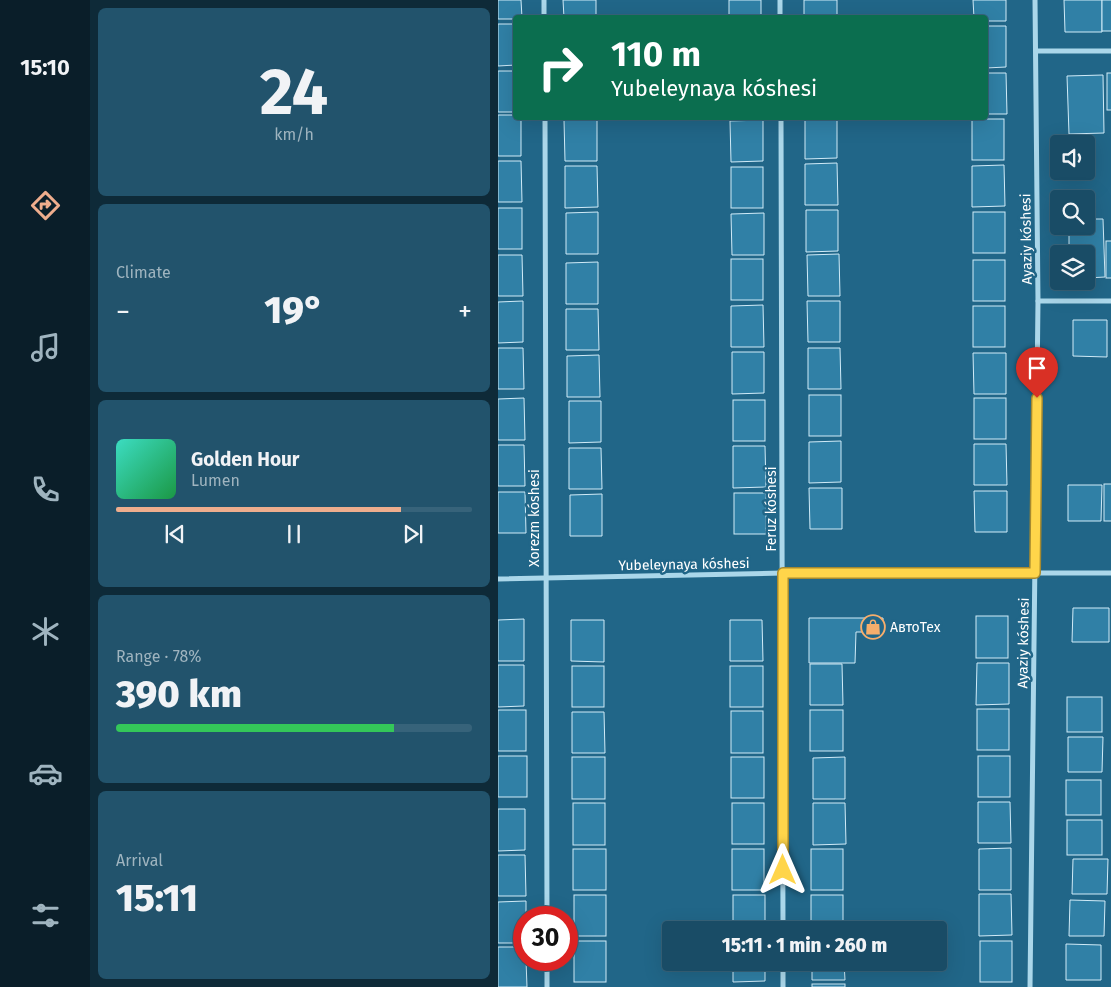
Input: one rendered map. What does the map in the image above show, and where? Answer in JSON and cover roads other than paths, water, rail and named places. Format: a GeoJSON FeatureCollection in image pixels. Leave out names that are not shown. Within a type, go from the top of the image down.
{"type":"FeatureCollection","features":[{"type":"Feature","properties":{"kind":"street"},"geometry":{"type":"LineString","coordinates":[[544,0],[544,15]]}},
{"type":"Feature","properties":{"kind":"street"},"geometry":{"type":"LineString","coordinates":[[780,0],[780,15]]}},
{"type":"Feature","properties":{"kind":"street","name":"Ayaziy kóshesi"},"geometry":{"type":"LineString","coordinates":[[1030,987],[1038,301],[1035,0]]}},
{"type":"Feature","properties":{"kind":"street"},"geometry":{"type":"LineString","coordinates":[[1036,51],[1112,51]]}},
{"type":"Feature","properties":{"kind":"street","name":"Xorezm kóshesi"},"geometry":{"type":"LineString","coordinates":[[545,120],[547,906]]}},
{"type":"Feature","properties":{"kind":"street","name":"Feruz kóshesi"},"geometry":{"type":"LineString","coordinates":[[781,120],[783,921]]}},
{"type":"Feature","properties":{"kind":"street"},"geometry":{"type":"LineString","coordinates":[[1038,301],[1112,301]]}},
{"type":"Feature","properties":{"kind":"street","name":"Yubeleynaya kóshesi"},"geometry":{"type":"LineString","coordinates":[[498,579],[783,573],[1112,573]]}},
{"type":"Feature","properties":{"kind":"street"},"geometry":{"type":"LineString","coordinates":[[547,971],[547,987]]}},
{"type":"Feature","properties":{"kind":"street"},"geometry":{"type":"LineString","coordinates":[[783,971],[783,987]]}},
{"type":"Feature","properties":{"kind":"place","name":"АвтоТех"},"geometry":{"type":"Point","coordinates":[873,627]}}]}
